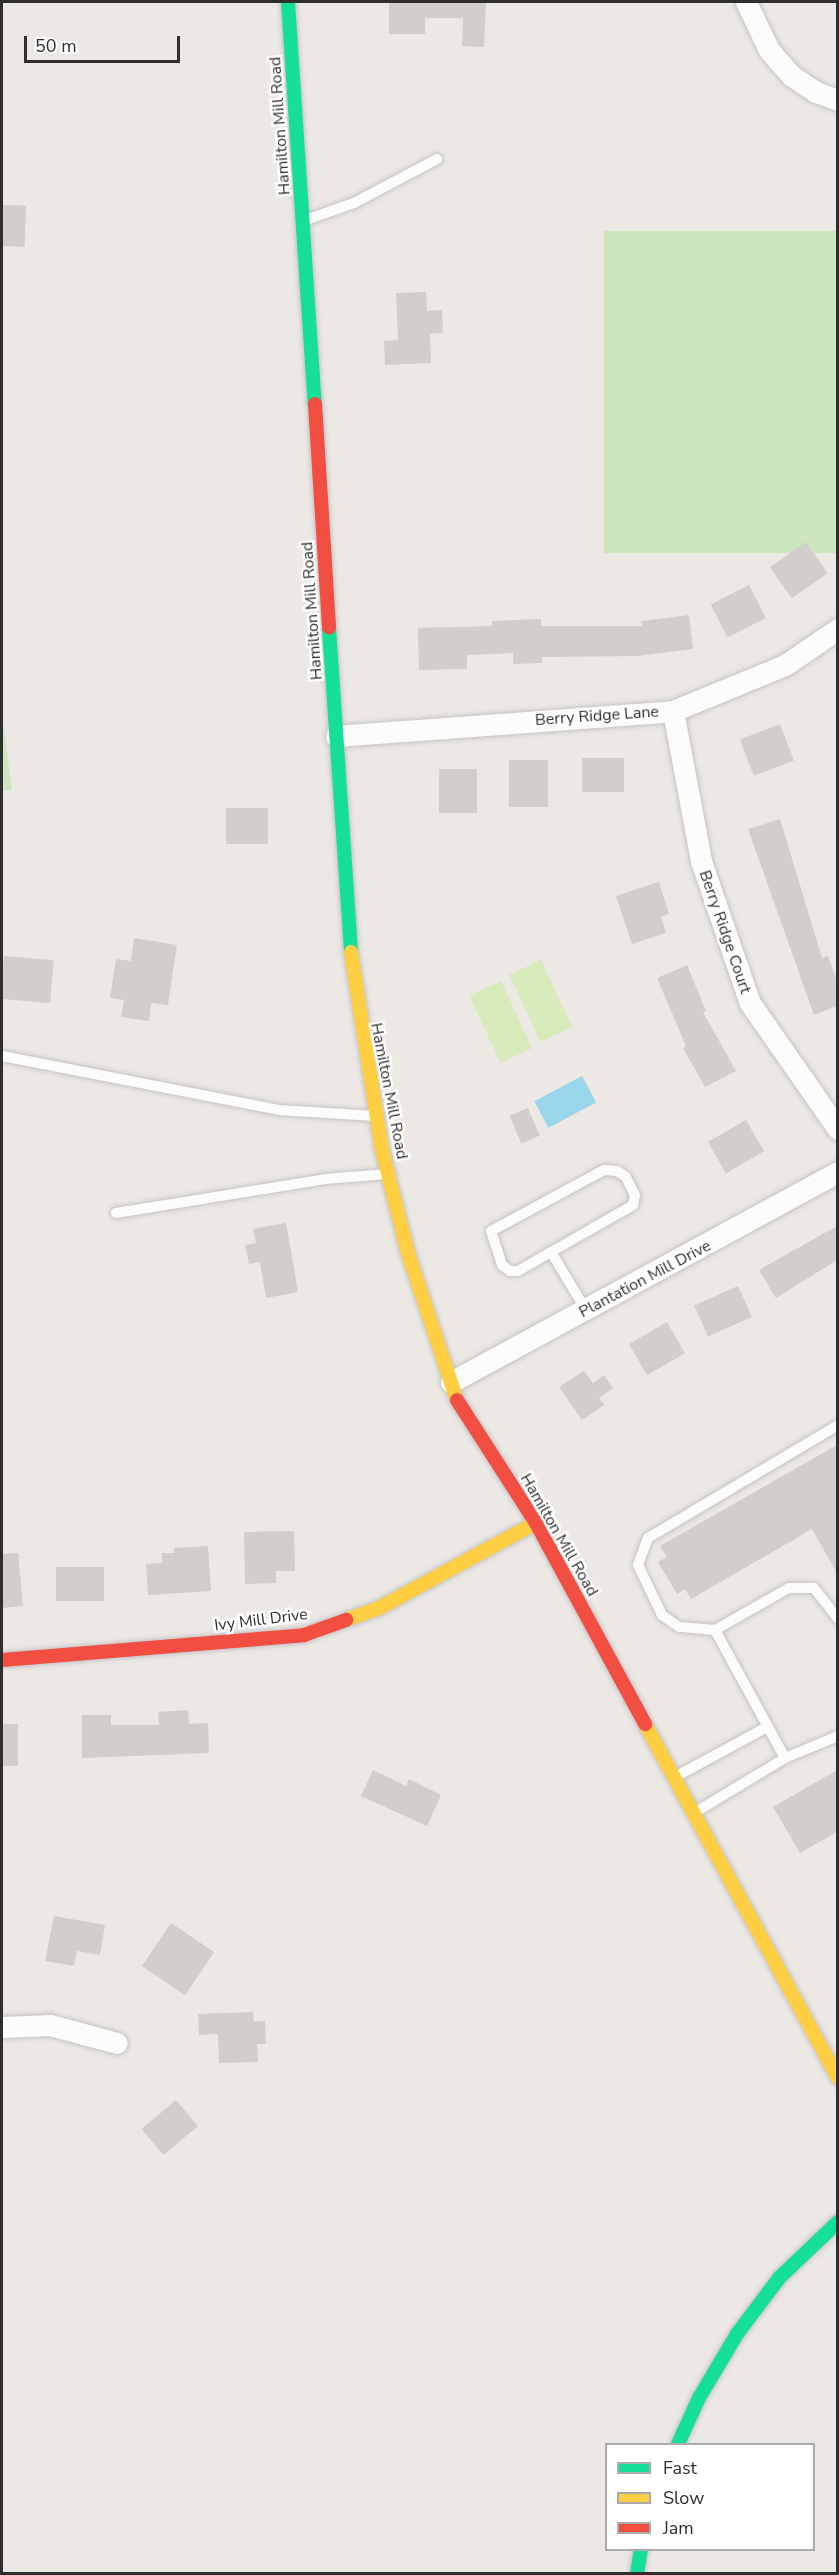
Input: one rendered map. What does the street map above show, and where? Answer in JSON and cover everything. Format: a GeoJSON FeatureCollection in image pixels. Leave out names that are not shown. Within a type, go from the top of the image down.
{"type":"FeatureCollection","features":[{"type":"Feature","properties":{"kind":"main road","name":"Hamilton Mill Road"},"geometry":{"type":"LineString","coordinates":[[288,2],[353,984],[376,1116],[408,1253],[457,1400],[536,1524],[837,2078]]}},
{"type":"Feature","properties":{"kind":"main road","name":"Ivy Mill Drive"},"geometry":{"type":"LineString","coordinates":[[2,1660],[304,1635],[381,1607],[536,1524]]}},
{"type":"Feature","properties":{"kind":"main road"},"geometry":{"type":"LineString","coordinates":[[679,2443],[699,2398],[737,2334],[780,2277],[837,2222]]}},
{"type":"Feature","properties":{"kind":"main road"},"geometry":{"type":"LineString","coordinates":[[637,2574],[641,2551]]}},
{"type":"Feature","properties":{"kind":"street"},"geometry":{"type":"LineString","coordinates":[[746,2],[769,50],[792,76],[816,92],[837,100]]}},
{"type":"Feature","properties":{"kind":"street","name":"Berry Ridge Lane"},"geometry":{"type":"LineString","coordinates":[[336,736],[673,711],[785,665],[837,629]]}},
{"type":"Feature","properties":{"kind":"street","name":"Berry Ridge Court"},"geometry":{"type":"LineString","coordinates":[[673,711],[701,861],[750,1003],[837,1129]]}},
{"type":"Feature","properties":{"kind":"street","name":"Plantation Mill Drive"},"geometry":{"type":"LineString","coordinates":[[451,1382],[837,1172]]}},
{"type":"Feature","properties":{"kind":"street"},"geometry":{"type":"LineString","coordinates":[[2,2027],[50,2025],[117,2043]]}},
{"type":"Feature","properties":{"kind":"lane"},"geometry":{"type":"LineString","coordinates":[[303,221],[354,203],[437,159]]}},
{"type":"Feature","properties":{"kind":"lane"},"geometry":{"type":"LineString","coordinates":[[2,1056],[279,1110],[376,1116]]}},
{"type":"Feature","properties":{"kind":"lane"},"geometry":{"type":"LineString","coordinates":[[604,1170],[617,1171],[626,1177],[635,1195],[633,1205],[550,1252],[518,1271],[510,1271],[502,1265],[491,1231],[604,1170]]}},
{"type":"Feature","properties":{"kind":"lane"},"geometry":{"type":"LineString","coordinates":[[116,1213],[326,1179],[388,1174]]}},
{"type":"Feature","properties":{"kind":"lane"},"geometry":{"type":"LineString","coordinates":[[550,1252],[586,1310]]}},
{"type":"Feature","properties":{"kind":"lane"},"geometry":{"type":"LineString","coordinates":[[837,1425],[648,1538],[638,1564],[662,1615],[679,1627],[715,1630],[789,1588],[814,1588],[837,1619]]}},
{"type":"Feature","properties":{"kind":"lane"},"geometry":{"type":"LineString","coordinates":[[715,1630],[785,1758]]}},
{"type":"Feature","properties":{"kind":"lane"},"geometry":{"type":"LineString","coordinates":[[675,1778],[767,1727]]}},
{"type":"Feature","properties":{"kind":"lane"},"geometry":{"type":"LineString","coordinates":[[694,1813],[785,1758],[837,1736]]}},
{"type":"Feature","properties":{"kind":"green space"},"geometry":{"type":"Polygon","coordinates":[[[604,231],[837,231],[837,553],[604,553],[604,231]]]}},
{"type":"Feature","properties":{"kind":"green space"},"geometry":{"type":"Polygon","coordinates":[[[2,715],[12,791],[2,790],[2,715]]]}},
{"type":"Feature","properties":{"kind":"green space"},"geometry":{"type":"Polygon","coordinates":[[[541,960],[572,1027],[541,1042],[509,975],[541,960]]]}},
{"type":"Feature","properties":{"kind":"green space"},"geometry":{"type":"Polygon","coordinates":[[[501,981],[532,1048],[501,1063],[469,996],[501,981]]]}},
{"type":"Feature","properties":{"kind":"water"},"geometry":{"type":"Polygon","coordinates":[[[582,1076],[596,1102],[548,1128],[534,1101],[582,1076]]]}},
{"type":"Feature","properties":{"kind":"building"},"geometry":{"type":"Polygon","coordinates":[[[389,2],[486,2],[484,47],[462,46],[463,18],[425,18],[425,34],[389,34],[389,2]]]}},
{"type":"Feature","properties":{"kind":"building"},"geometry":{"type":"Polygon","coordinates":[[[2,205],[26,206],[25,247],[2,246],[2,205]]]}},
{"type":"Feature","properties":{"kind":"building"},"geometry":{"type":"Polygon","coordinates":[[[426,292],[427,311],[442,310],[443,333],[430,334],[431,363],[385,365],[384,341],[398,340],[396,293],[426,292]]]}},
{"type":"Feature","properties":{"kind":"building"},"geometry":{"type":"Polygon","coordinates":[[[806,542],[828,573],[792,598],[770,567],[806,542]]]}},
{"type":"Feature","properties":{"kind":"building"},"geometry":{"type":"Polygon","coordinates":[[[749,585],[766,618],[727,637],[711,605],[749,585]]]}},
{"type":"Feature","properties":{"kind":"building"},"geometry":{"type":"Polygon","coordinates":[[[689,615],[693,649],[637,656],[542,657],[542,663],[513,664],[513,653],[467,655],[467,669],[419,670],[418,628],[492,626],[492,621],[541,619],[541,626],[642,626],[642,621],[689,615]]]}},
{"type":"Feature","properties":{"kind":"building"},"geometry":{"type":"Polygon","coordinates":[[[780,724],[794,760],[754,776],[740,739],[780,724]]]}},
{"type":"Feature","properties":{"kind":"building"},"geometry":{"type":"Polygon","coordinates":[[[582,758],[624,758],[624,792],[582,792],[582,758]]]}},
{"type":"Feature","properties":{"kind":"building"},"geometry":{"type":"Polygon","coordinates":[[[509,760],[548,760],[548,807],[509,807],[509,760]]]}},
{"type":"Feature","properties":{"kind":"building"},"geometry":{"type":"Polygon","coordinates":[[[439,769],[477,769],[477,813],[439,813],[439,769]]]}},
{"type":"Feature","properties":{"kind":"building"},"geometry":{"type":"Polygon","coordinates":[[[226,808],[268,808],[268,844],[226,844],[226,808]]]}},
{"type":"Feature","properties":{"kind":"building"},"geometry":{"type":"Polygon","coordinates":[[[780,819],[822,958],[828,956],[837,981],[837,1006],[814,1015],[748,829],[780,819]]]}},
{"type":"Feature","properties":{"kind":"building"},"geometry":{"type":"Polygon","coordinates":[[[659,882],[669,914],[661,917],[666,933],[632,944],[616,896],[659,882]]]}},
{"type":"Feature","properties":{"kind":"building"},"geometry":{"type":"Polygon","coordinates":[[[134,938],[177,945],[168,1005],[151,1003],[149,1021],[121,1017],[124,1000],[110,998],[116,959],[131,961],[134,938]]]}},
{"type":"Feature","properties":{"kind":"building"},"geometry":{"type":"Polygon","coordinates":[[[4,956],[54,960],[50,1003],[2,999],[4,956]]]}},
{"type":"Feature","properties":{"kind":"building"},"geometry":{"type":"Polygon","coordinates":[[[687,965],[706,1011],[703,1012],[736,1071],[705,1087],[683,1048],[686,1046],[657,978],[687,965]]]}},
{"type":"Feature","properties":{"kind":"building"},"geometry":{"type":"Polygon","coordinates":[[[528,1108],[540,1136],[521,1143],[510,1116],[528,1108]]]}},
{"type":"Feature","properties":{"kind":"building"},"geometry":{"type":"Polygon","coordinates":[[[746,1120],[764,1151],[726,1173],[708,1142],[746,1120]]]}},
{"type":"Feature","properties":{"kind":"building"},"geometry":{"type":"Polygon","coordinates":[[[286,1223],[298,1292],[266,1298],[260,1262],[249,1264],[245,1245],[256,1243],[253,1229],[286,1223]]]}},
{"type":"Feature","properties":{"kind":"building"},"geometry":{"type":"Polygon","coordinates":[[[837,1226],[837,1260],[776,1298],[759,1270],[837,1226]]]}},
{"type":"Feature","properties":{"kind":"building"},"geometry":{"type":"Polygon","coordinates":[[[738,1286],[752,1317],[708,1337],[694,1306],[738,1286]]]}},
{"type":"Feature","properties":{"kind":"building"},"geometry":{"type":"Polygon","coordinates":[[[667,1322],[685,1353],[647,1375],[629,1344],[667,1322]]]}},
{"type":"Feature","properties":{"kind":"building"},"geometry":{"type":"Polygon","coordinates":[[[584,1371],[593,1383],[604,1375],[613,1388],[599,1398],[604,1405],[582,1420],[559,1387],[584,1371]]]}},
{"type":"Feature","properties":{"kind":"building"},"geometry":{"type":"Polygon","coordinates":[[[837,1445],[837,1573],[812,1529],[691,1599],[685,1589],[677,1594],[658,1562],[667,1557],[660,1546],[837,1445]]]}},
{"type":"Feature","properties":{"kind":"building"},"geometry":{"type":"Polygon","coordinates":[[[294,1531],[295,1571],[276,1571],[276,1583],[245,1584],[244,1532],[294,1531]]]}},
{"type":"Feature","properties":{"kind":"building"},"geometry":{"type":"Polygon","coordinates":[[[208,1546],[211,1591],[148,1595],[146,1564],[162,1563],[162,1553],[174,1553],[174,1548],[208,1546]]]}},
{"type":"Feature","properties":{"kind":"building"},"geometry":{"type":"Polygon","coordinates":[[[18,1553],[23,1606],[2,1608],[2,1554],[18,1553]]]}},
{"type":"Feature","properties":{"kind":"building"},"geometry":{"type":"Polygon","coordinates":[[[56,1567],[104,1567],[104,1601],[56,1601],[56,1567]]]}},
{"type":"Feature","properties":{"kind":"building"},"geometry":{"type":"Polygon","coordinates":[[[188,1710],[189,1724],[208,1723],[209,1753],[82,1758],[82,1715],[111,1715],[111,1725],[159,1725],[158,1712],[188,1710]]]}},
{"type":"Feature","properties":{"kind":"building"},"geometry":{"type":"Polygon","coordinates":[[[2,1724],[18,1724],[18,1766],[2,1766],[2,1724]]]}},
{"type":"Feature","properties":{"kind":"building"},"geometry":{"type":"Polygon","coordinates":[[[373,1770],[406,1786],[409,1779],[441,1795],[427,1826],[361,1796],[373,1770]]]}},
{"type":"Feature","properties":{"kind":"building"},"geometry":{"type":"Polygon","coordinates":[[[837,1770],[837,1832],[800,1853],[773,1807],[837,1770]]]}},
{"type":"Feature","properties":{"kind":"building"},"geometry":{"type":"Polygon","coordinates":[[[54,1916],[105,1925],[100,1955],[77,1951],[74,1966],[45,1961],[54,1916]]]}},
{"type":"Feature","properties":{"kind":"building"},"geometry":{"type":"Polygon","coordinates":[[[171,1923],[214,1952],[185,1995],[142,1966],[171,1923]]]}},
{"type":"Feature","properties":{"kind":"building"},"geometry":{"type":"Polygon","coordinates":[[[253,2012],[254,2022],[265,2021],[266,2044],[257,2044],[258,2062],[219,2063],[218,2034],[199,2035],[198,2014],[253,2012]]]}},
{"type":"Feature","properties":{"kind":"building"},"geometry":{"type":"Polygon","coordinates":[[[176,2100],[198,2126],[163,2155],[142,2129],[176,2100]]]}},
{"type":"Feature","properties":{"kind":"traffic: fast"},"geometry":{"type":"LineString","coordinates":[[288,2],[315,404]]}},
{"type":"Feature","properties":{"kind":"traffic: fast"},"geometry":{"type":"LineString","coordinates":[[329,628],[351,952]]}},
{"type":"Feature","properties":{"kind":"traffic: fast"},"geometry":{"type":"LineString","coordinates":[[678,2443],[699,2398],[737,2334],[780,2277],[838,2222]]}},
{"type":"Feature","properties":{"kind":"traffic: fast"},"geometry":{"type":"LineString","coordinates":[[637,2574],[641,2551]]}},
{"type":"Feature","properties":{"kind":"traffic: slow"},"geometry":{"type":"LineString","coordinates":[[351,952],[382,1150],[408,1253],[457,1400]]}},
{"type":"Feature","properties":{"kind":"traffic: slow"},"geometry":{"type":"LineString","coordinates":[[346,1620],[381,1607],[536,1523]]}},
{"type":"Feature","properties":{"kind":"traffic: slow"},"geometry":{"type":"LineString","coordinates":[[645,1724],[838,2078]]}},
{"type":"Feature","properties":{"kind":"traffic: jam"},"geometry":{"type":"LineString","coordinates":[[315,404],[329,628]]}},
{"type":"Feature","properties":{"kind":"traffic: jam"},"geometry":{"type":"LineString","coordinates":[[457,1400],[536,1523],[645,1724]]}},
{"type":"Feature","properties":{"kind":"traffic: jam"},"geometry":{"type":"LineString","coordinates":[[2,1660],[304,1635],[346,1620]]}}]}
